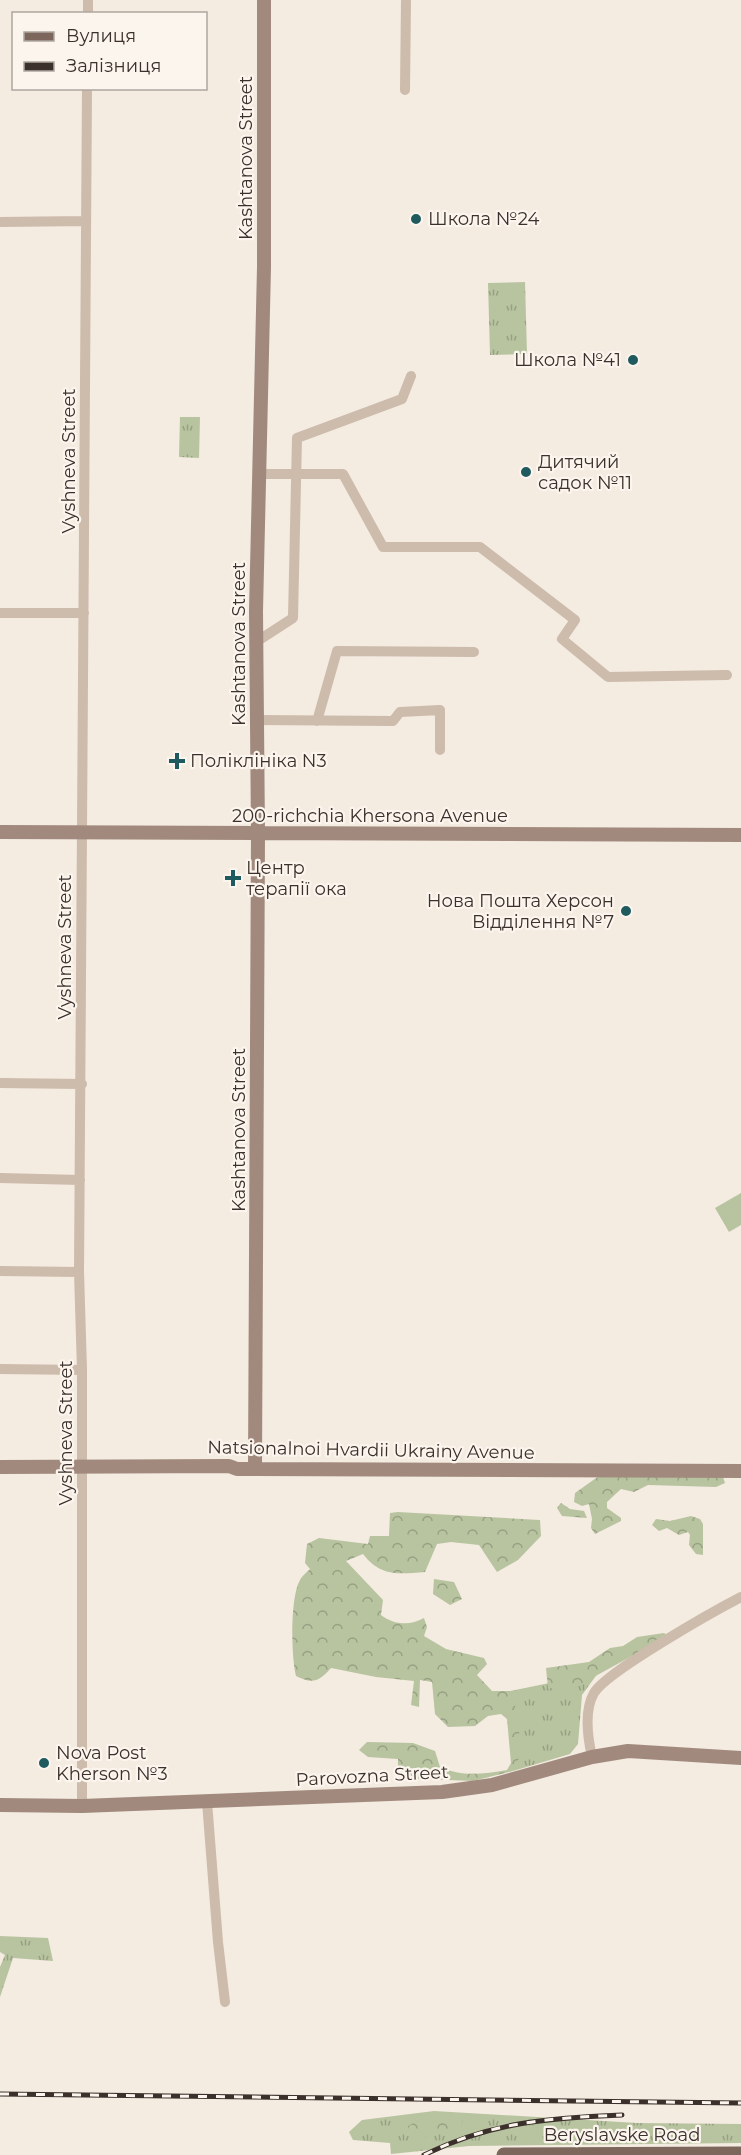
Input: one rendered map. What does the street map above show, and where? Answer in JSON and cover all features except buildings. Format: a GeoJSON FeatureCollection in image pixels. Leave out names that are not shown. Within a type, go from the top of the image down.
{"type":"FeatureCollection","features":[{"type":"Feature","properties":{"kind":"main road","name":"Beryslavske Road"},"geometry":{"type":"LineString","coordinates":[[504,2155],[741,2154]]}},
{"type":"Feature","properties":{"kind":"street","name":"Kashtanova Street"},"geometry":{"type":"LineString","coordinates":[[255,1469],[258,834],[256,642],[264,267],[264,0]]}},
{"type":"Feature","properties":{"kind":"street"},"geometry":{"type":"LineString","coordinates":[[405,90],[406,0]]}},
{"type":"Feature","properties":{"kind":"street","name":"Vyshneva Street"},"geometry":{"type":"LineString","coordinates":[[82,1806],[81,832],[87,90]]}},
{"type":"Feature","properties":{"kind":"street"},"geometry":{"type":"LineString","coordinates":[[0,222],[86,221]]}},
{"type":"Feature","properties":{"kind":"street"},"geometry":{"type":"LineString","coordinates":[[256,642],[293,618],[297,438],[402,399],[411,376]]}},
{"type":"Feature","properties":{"kind":"street"},"geometry":{"type":"LineString","coordinates":[[260,474],[343,474],[383,547],[480,547],[575,620],[562,639],[608,677],[727,675]]}},
{"type":"Feature","properties":{"kind":"street"},"geometry":{"type":"LineString","coordinates":[[0,613],[84,613]]}},
{"type":"Feature","properties":{"kind":"street"},"geometry":{"type":"LineString","coordinates":[[317,721],[337,651],[474,652]]}},
{"type":"Feature","properties":{"kind":"street"},"geometry":{"type":"LineString","coordinates":[[256,720],[393,721],[400,712],[440,710],[440,750]]}},
{"type":"Feature","properties":{"kind":"street","name":"200-richchia Khersona Avenue"},"geometry":{"type":"LineString","coordinates":[[0,832],[741,835]]}},
{"type":"Feature","properties":{"kind":"street"},"geometry":{"type":"LineString","coordinates":[[0,1083],[82,1084]]}},
{"type":"Feature","properties":{"kind":"street"},"geometry":{"type":"LineString","coordinates":[[0,1179],[80,1180]]}},
{"type":"Feature","properties":{"kind":"street"},"geometry":{"type":"LineString","coordinates":[[0,1271],[80,1272]]}},
{"type":"Feature","properties":{"kind":"street"},"geometry":{"type":"LineString","coordinates":[[0,1369],[82,1370]]}},
{"type":"Feature","properties":{"kind":"street","name":"Natsionalnoi Hvardii Ukrainy Avenue"},"geometry":{"type":"LineString","coordinates":[[0,1467],[230,1466],[237,1469],[741,1471]]}},
{"type":"Feature","properties":{"kind":"street"},"geometry":{"type":"LineString","coordinates":[[592,1757],[589,1743],[590,1706],[600,1686],[704,1617],[741,1597]]}},
{"type":"Feature","properties":{"kind":"street","name":"Parovozna Street"},"geometry":{"type":"LineString","coordinates":[[0,1805],[82,1806],[442,1792],[492,1785],[592,1757],[644,1751],[741,1758]]}},
{"type":"Feature","properties":{"kind":"street"},"geometry":{"type":"LineString","coordinates":[[207,1802],[225,2002]]}},
{"type":"Feature","properties":{"kind":"green space"},"geometry":{"type":"Polygon","coordinates":[[[525,282],[527,354],[490,355],[488,283],[525,282]]]}},
{"type":"Feature","properties":{"kind":"green space"},"geometry":{"type":"Polygon","coordinates":[[[180,417],[200,417],[199,458],[179,457],[180,417]]]}},
{"type":"Feature","properties":{"kind":"green space"},"geometry":{"type":"Polygon","coordinates":[[[741,1193],[741,1225],[729,1232],[715,1208],[741,1193]]]}},
{"type":"Feature","properties":{"kind":"green space"},"geometry":{"type":"Polygon","coordinates":[[[599,1476],[723,1477],[725,1483],[716,1487],[648,1485],[634,1492],[621,1489],[607,1502],[607,1508],[621,1518],[621,1521],[595,1534],[591,1528],[589,1504],[582,1506],[574,1502],[575,1493],[599,1476]]]}},
{"type":"Feature","properties":{"kind":"green space"},"geometry":{"type":"Polygon","coordinates":[[[561,1503],[570,1509],[584,1511],[587,1518],[562,1516],[557,1508],[561,1503]]]}},
{"type":"Feature","properties":{"kind":"green space"},"geometry":{"type":"Polygon","coordinates":[[[390,1513],[540,1520],[541,1536],[518,1560],[497,1572],[479,1545],[451,1542],[437,1544],[425,1572],[398,1573],[383,1570],[376,1567],[363,1554],[346,1561],[383,1600],[381,1615],[391,1621],[402,1623],[424,1618],[427,1627],[424,1636],[446,1649],[484,1658],[487,1664],[477,1675],[492,1691],[513,1691],[522,1752],[513,1771],[473,1781],[398,1778],[398,1759],[368,1757],[359,1750],[367,1742],[413,1743],[435,1751],[440,1767],[448,1770],[473,1774],[507,1770],[511,1763],[507,1719],[501,1714],[488,1716],[475,1726],[448,1727],[435,1714],[432,1682],[420,1680],[419,1707],[411,1705],[414,1681],[376,1677],[331,1668],[319,1679],[311,1681],[296,1676],[292,1642],[294,1600],[301,1579],[310,1569],[305,1563],[307,1544],[319,1538],[368,1544],[370,1536],[389,1536],[390,1513]]]}},
{"type":"Feature","properties":{"kind":"green space"},"geometry":{"type":"Polygon","coordinates":[[[691,1516],[700,1519],[703,1524],[703,1555],[696,1554],[689,1545],[688,1532],[679,1535],[667,1528],[659,1531],[652,1525],[656,1519],[670,1521],[691,1516]]]}},
{"type":"Feature","properties":{"kind":"green space"},"geometry":{"type":"Polygon","coordinates":[[[434,1579],[454,1582],[462,1599],[450,1605],[433,1594],[434,1579]]]}},
{"type":"Feature","properties":{"kind":"green space"},"geometry":{"type":"Polygon","coordinates":[[[664,1633],[667,1635],[663,1639],[570,1690],[548,1688],[546,1668],[589,1662],[610,1648],[623,1646],[637,1637],[664,1633]]]}},
{"type":"Feature","properties":{"kind":"green space"},"geometry":{"type":"Polygon","coordinates":[[[598,1673],[582,1695],[578,1744],[570,1754],[513,1771],[517,1755],[505,1692],[598,1673]]]}},
{"type":"Feature","properties":{"kind":"green space"},"geometry":{"type":"Polygon","coordinates":[[[0,1936],[48,1938],[53,1961],[13,1958],[0,1997],[0,1967],[5,1955],[0,1952],[0,1936]]]}},
{"type":"Feature","properties":{"kind":"green space"},"geometry":{"type":"Polygon","coordinates":[[[434,2111],[637,2123],[741,2124],[741,2143],[469,2146],[391,2154],[390,2143],[353,2140],[349,2132],[362,2120],[434,2111]]]}},
{"type":"Feature","properties":{"kind":"green space"},"geometry":{"type":"Polygon","coordinates":[[[428,2115],[443,2119],[463,2119],[461,2128],[411,2141],[408,2126],[428,2115]]]}},
{"type":"Feature","properties":{"kind":"railway"},"geometry":{"type":"LineString","coordinates":[[0,2094],[741,2103]]}},
{"type":"Feature","properties":{"kind":"railway"},"geometry":{"type":"LineString","coordinates":[[424,2155],[473,2135],[520,2124],[622,2115]]}},
{"type":"Feature","properties":{"kind":"place","name":"Школа №24"},"geometry":{"type":"Point","coordinates":[416,219]}},
{"type":"Feature","properties":{"kind":"place","name":"Школа №41"},"geometry":{"type":"Point","coordinates":[633,360]}},
{"type":"Feature","properties":{"kind":"place","name":"Дитячий садок №11"},"geometry":{"type":"Point","coordinates":[526,472]}},
{"type":"Feature","properties":{"kind":"place","name":"Поліклініка N3"},"geometry":{"type":"Point","coordinates":[177,761]}},
{"type":"Feature","properties":{"kind":"place","name":"Центр терапії ока"},"geometry":{"type":"Point","coordinates":[233,878]}},
{"type":"Feature","properties":{"kind":"place","name":"Нова Пошта Херсон Відділення №7"},"geometry":{"type":"Point","coordinates":[626,911]}},
{"type":"Feature","properties":{"kind":"place","name":"Nova Post Kherson №3"},"geometry":{"type":"Point","coordinates":[44,1763]}}]}
